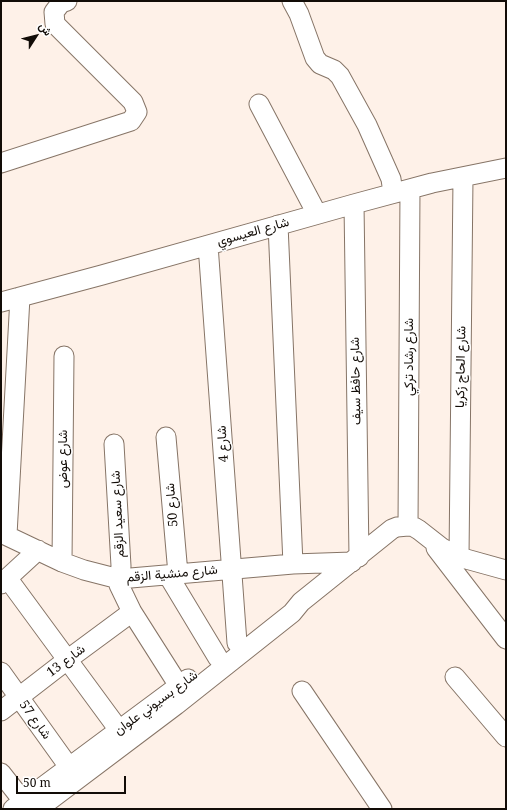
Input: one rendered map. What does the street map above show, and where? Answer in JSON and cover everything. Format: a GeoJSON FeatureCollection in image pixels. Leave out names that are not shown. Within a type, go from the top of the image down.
{"type":"FeatureCollection","features":[{"type":"Feature","properties":{"kind":"street"},"geometry":{"type":"LineString","coordinates":[[1,163],[131,121],[137,112],[134,102],[55,24],[54,12],[61,3],[67,1]]}},
{"type":"Feature","properties":{"kind":"street","name":"شارع رشاد تركي"},"geometry":{"type":"LineString","coordinates":[[292,1],[299,14],[315,58],[320,64],[334,70],[340,76],[367,125],[391,179],[402,191],[408,526]]}},
{"type":"Feature","properties":{"kind":"street"},"geometry":{"type":"LineString","coordinates":[[259,104],[317,214]]}},
{"type":"Feature","properties":{"kind":"street","name":"شارع العيسوي"},"geometry":{"type":"LineString","coordinates":[[1,302],[402,191],[506,168]]}},
{"type":"Feature","properties":{"kind":"street","name":"شارع الحاج زكريا"},"geometry":{"type":"LineString","coordinates":[[459,557],[463,178]]}},
{"type":"Feature","properties":{"kind":"street","name":"شارع حافظ سيف"},"geometry":{"type":"LineString","coordinates":[[354,204],[355,560]]}},
{"type":"Feature","properties":{"kind":"street"},"geometry":{"type":"LineString","coordinates":[[278,225],[293,564]]}},
{"type":"Feature","properties":{"kind":"street","name":"شارع 4"},"geometry":{"type":"LineString","coordinates":[[208,245],[237,643]]}},
{"type":"Feature","properties":{"kind":"street"},"geometry":{"type":"LineString","coordinates":[[4,534],[20,297]]}},
{"type":"Feature","properties":{"kind":"street","name":"شارع عوض"},"geometry":{"type":"LineString","coordinates":[[62,562],[64,356]]}},
{"type":"Feature","properties":{"kind":"street","name":"شارع 50"},"geometry":{"type":"LineString","coordinates":[[166,436],[173,575]]}},
{"type":"Feature","properties":{"kind":"street","name":"شارع سعيد الزقم"},"geometry":{"type":"LineString","coordinates":[[114,444],[121,566],[119,586],[132,612],[179,686]]}},
{"type":"Feature","properties":{"kind":"street"},"geometry":{"type":"LineString","coordinates":[[408,526],[419,530],[442,548],[459,557],[506,570]]}},
{"type":"Feature","properties":{"kind":"street","name":"شارع بسيوني علوان"},"geometry":{"type":"LineString","coordinates":[[25,806],[176,705],[292,613],[301,602],[392,529],[408,526]]}},
{"type":"Feature","properties":{"kind":"street","name":"شارع منشية الزقم"},"geometry":{"type":"LineString","coordinates":[[4,534],[62,562],[84,570],[119,579],[355,560]]}},
{"type":"Feature","properties":{"kind":"street"},"geometry":{"type":"LineString","coordinates":[[427,537],[506,639]]}},
{"type":"Feature","properties":{"kind":"street"},"geometry":{"type":"LineString","coordinates":[[38,550],[4,581],[120,730]]}},
{"type":"Feature","properties":{"kind":"street"},"geometry":{"type":"LineString","coordinates":[[173,575],[218,658]]}},
{"type":"Feature","properties":{"kind":"street","name":"شارع بسيوني علوان"},"geometry":{"type":"LineString","coordinates":[[25,806],[69,767],[237,643],[292,605],[301,602]]}},
{"type":"Feature","properties":{"kind":"street","name":"شارع 13"},"geometry":{"type":"LineString","coordinates":[[1,711],[132,612]]}},
{"type":"Feature","properties":{"kind":"street","name":"شارع 57"},"geometry":{"type":"LineString","coordinates":[[1,672],[69,767]]}},
{"type":"Feature","properties":{"kind":"street"},"geometry":{"type":"LineString","coordinates":[[455,677],[506,737]]}},
{"type":"Feature","properties":{"kind":"street"},"geometry":{"type":"LineString","coordinates":[[302,691],[382,809]]}},
{"type":"Feature","properties":{"kind":"street"},"geometry":{"type":"LineString","coordinates":[[1,773],[25,806]]}}]}
